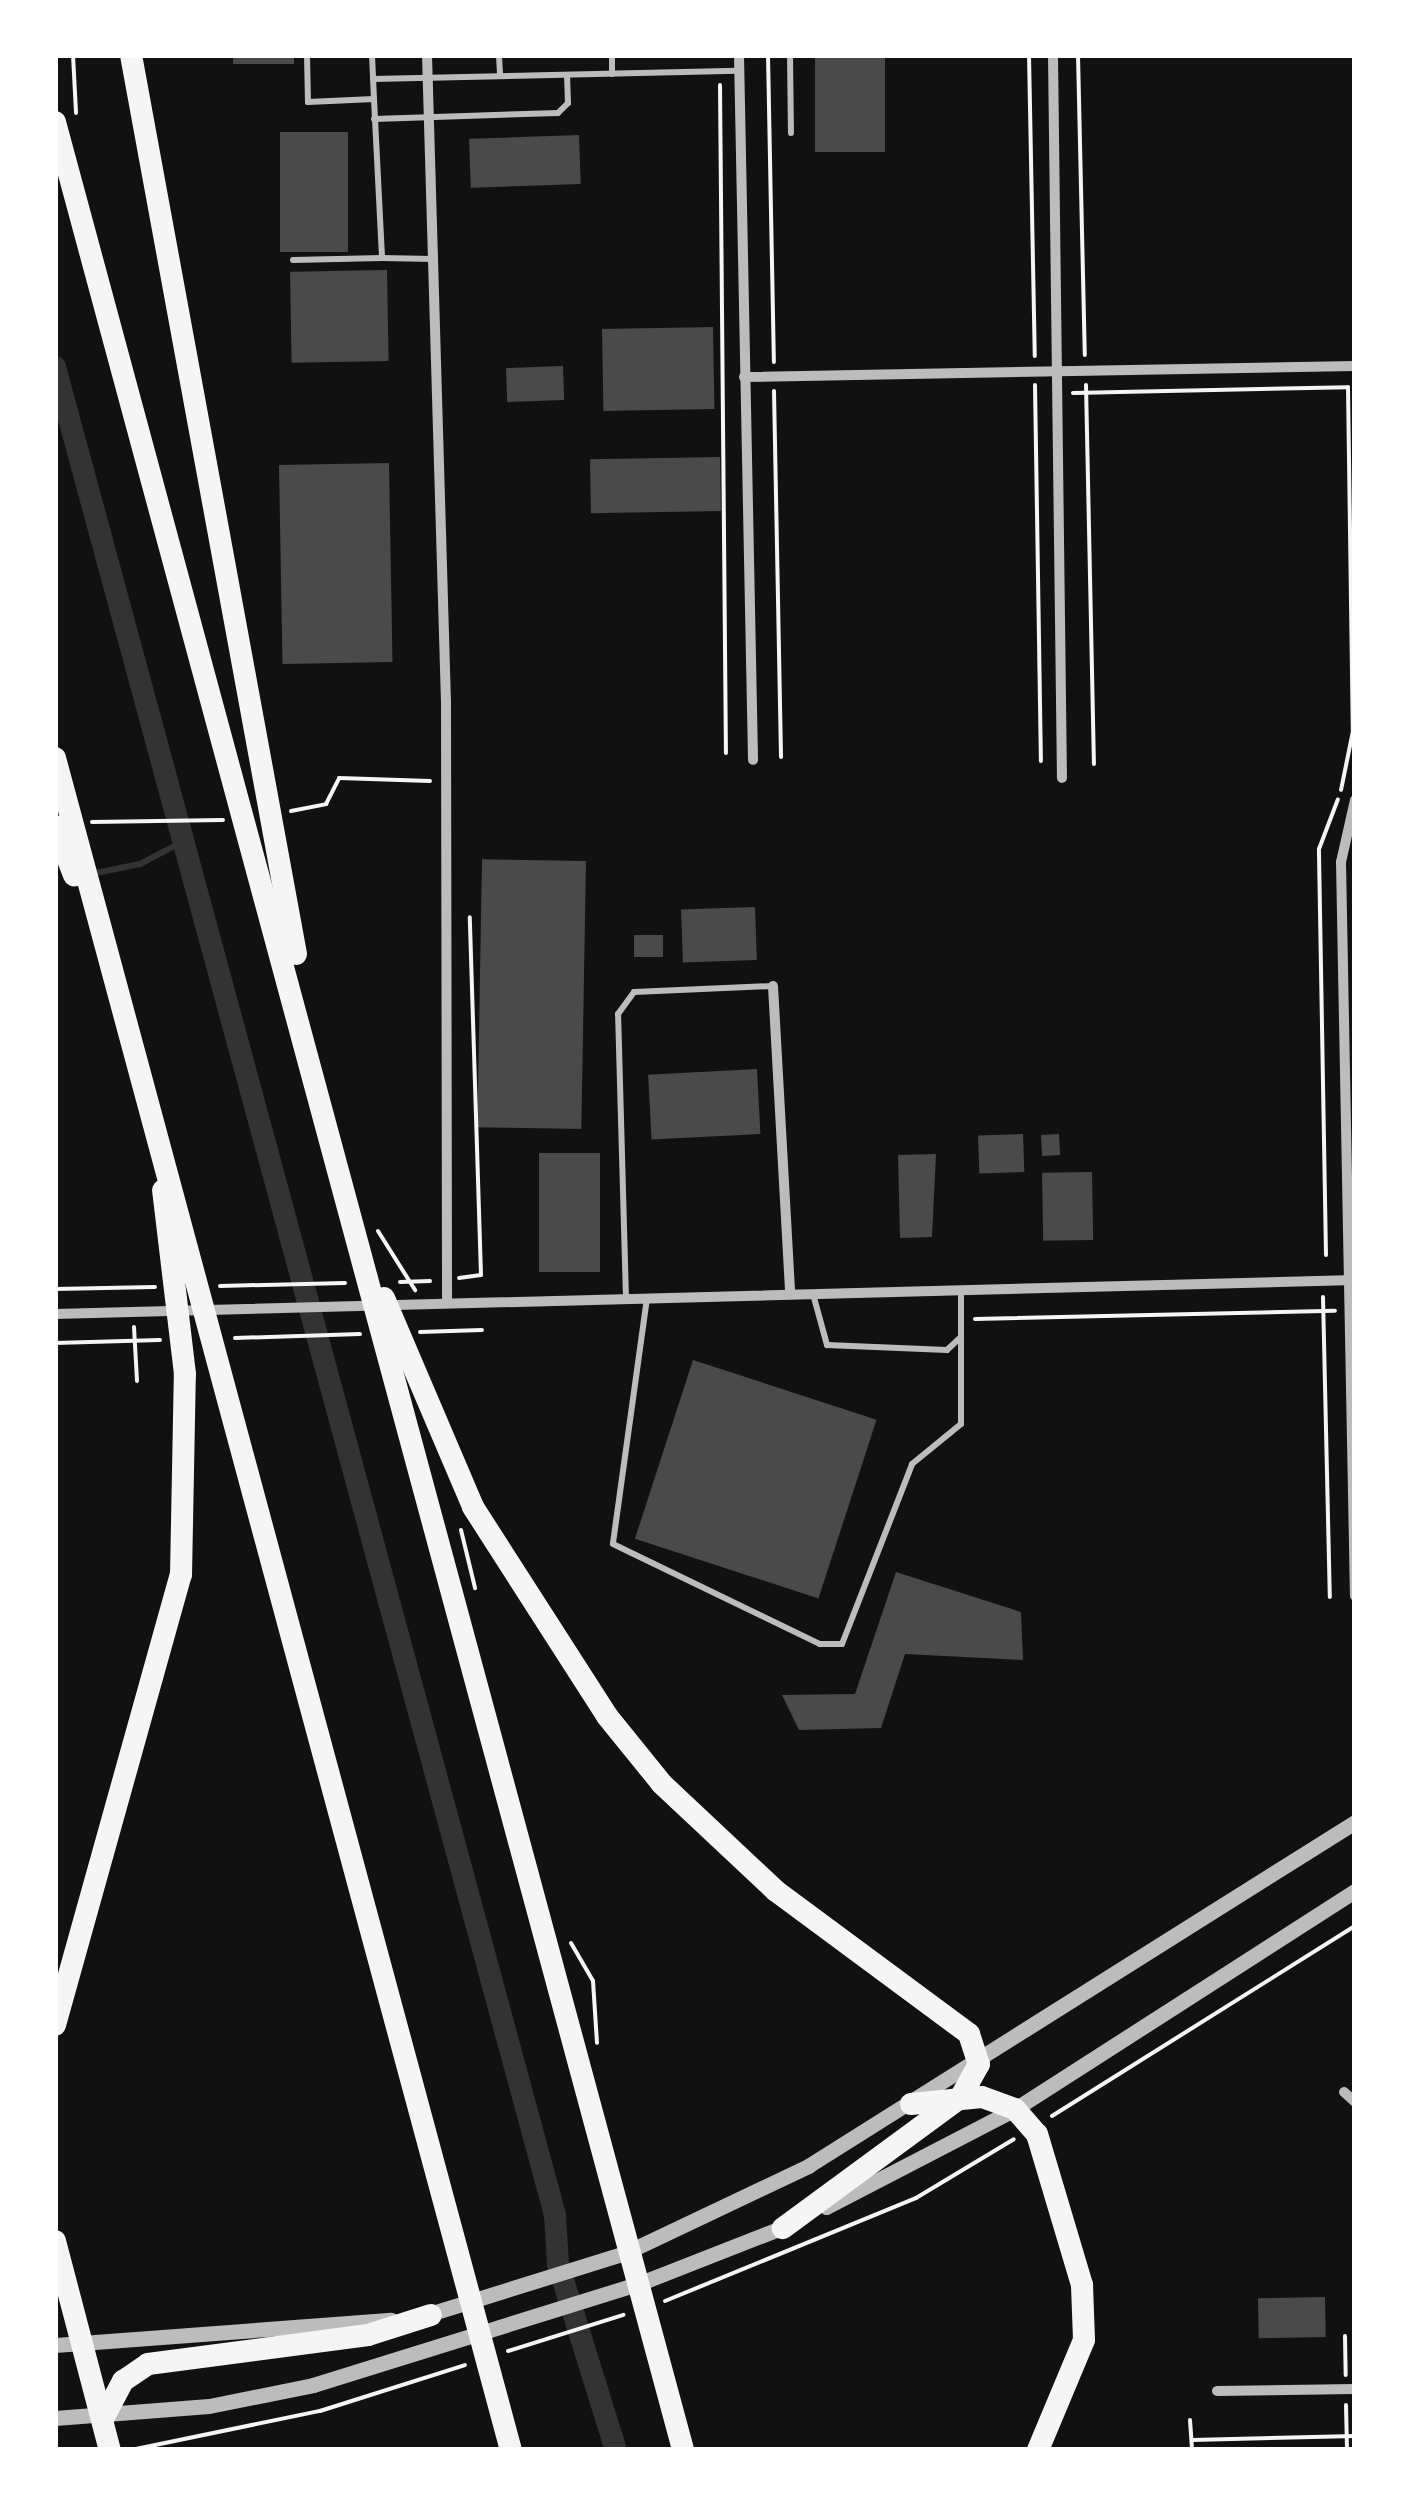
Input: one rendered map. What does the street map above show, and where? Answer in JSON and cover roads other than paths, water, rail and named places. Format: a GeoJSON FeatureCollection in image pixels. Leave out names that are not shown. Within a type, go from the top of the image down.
{"type":"FeatureCollection","features":[{"type":"Feature","properties":{"kind":"highway"},"geometry":{"type":"LineString","coordinates":[[134,55],[178,273],[312,1061]]}},
{"type":"Feature","properties":{"kind":"highway"},"geometry":{"type":"LineString","coordinates":[[55,122],[312,1061],[348,1211],[682,2450]]}},
{"type":"Feature","properties":{"kind":"highway"},"geometry":{"type":"LineString","coordinates":[[55,758],[151,1102],[511,2450]]}},
{"type":"Feature","properties":{"kind":"highway"},"geometry":{"type":"LineString","coordinates":[[55,826],[122,1000]]}},
{"type":"Feature","properties":{"kind":"highway"},"geometry":{"type":"LineString","coordinates":[[55,2024],[171,1630],[188,1449],[151,1102]]}},
{"type":"Feature","properties":{"kind":"highway"},"geometry":{"type":"LineString","coordinates":[[348,1211],[473,1507],[607,1716],[662,1784],[776,1890],[953,2014],[978,2064],[960,2098],[783,2228]]}},
{"type":"Feature","properties":{"kind":"highway"},"geometry":{"type":"LineString","coordinates":[[911,2104],[960,2098],[1016,2110],[1032,2128],[1073,2246],[1084,2340],[1038,2450]]}},
{"type":"Feature","properties":{"kind":"highway"},"geometry":{"type":"LineString","coordinates":[[55,2241],[85,2342],[110,2450]]}},
{"type":"Feature","properties":{"kind":"highway"},"geometry":{"type":"LineString","coordinates":[[104,2416],[123,2381],[148,2364],[368,2335],[431,2315]]}},
{"type":"Feature","properties":{"kind":"street"},"geometry":{"type":"LineString","coordinates":[[427,55],[445,779],[446,1302]]}},
{"type":"Feature","properties":{"kind":"street"},"geometry":{"type":"LineString","coordinates":[[739,55],[752,760]]}},
{"type":"Feature","properties":{"kind":"street"},"geometry":{"type":"LineString","coordinates":[[1053,55],[1062,778]]}},
{"type":"Feature","properties":{"kind":"street"},"geometry":{"type":"LineString","coordinates":[[744,378],[1355,366]]}},
{"type":"Feature","properties":{"kind":"street"},"geometry":{"type":"LineString","coordinates":[[1355,800],[1342,862],[1350,1114],[1349,1311],[1355,1596]]}},
{"type":"Feature","properties":{"kind":"street"},"geometry":{"type":"LineString","coordinates":[[773,986],[790,1294]]}},
{"type":"Feature","properties":{"kind":"street"},"geometry":{"type":"LineString","coordinates":[[55,1314],[1352,1280]]}},
{"type":"Feature","properties":{"kind":"street"},"geometry":{"type":"LineString","coordinates":[[55,2345],[431,2315],[484,2304],[625,2253],[808,2166],[978,2064],[1355,1822]]}},
{"type":"Feature","properties":{"kind":"street"},"geometry":{"type":"LineString","coordinates":[[55,2418],[104,2416],[313,2385],[492,2333],[638,2284],[783,2228],[1016,2110],[1355,1891]]}},
{"type":"Feature","properties":{"kind":"street"},"geometry":{"type":"LineString","coordinates":[[1344,2092],[1355,2102]]}},
{"type":"Feature","properties":{"kind":"street"},"geometry":{"type":"LineString","coordinates":[[1217,2391],[1355,2389]]}},
{"type":"Feature","properties":{"kind":"lane"},"geometry":{"type":"LineString","coordinates":[[307,55],[308,102],[374,99]]}},
{"type":"Feature","properties":{"kind":"lane"},"geometry":{"type":"LineString","coordinates":[[372,55],[382,258]]}},
{"type":"Feature","properties":{"kind":"lane"},"geometry":{"type":"LineString","coordinates":[[500,55],[500,76]]}},
{"type":"Feature","properties":{"kind":"lane"},"geometry":{"type":"LineString","coordinates":[[612,55],[612,74]]}},
{"type":"Feature","properties":{"kind":"lane"},"geometry":{"type":"LineString","coordinates":[[790,55],[792,132]]}},
{"type":"Feature","properties":{"kind":"lane"},"geometry":{"type":"LineString","coordinates":[[374,79],[740,72]]}},
{"type":"Feature","properties":{"kind":"lane"},"geometry":{"type":"LineString","coordinates":[[374,119],[558,113],[568,103],[567,75]]}},
{"type":"Feature","properties":{"kind":"lane"},"geometry":{"type":"LineString","coordinates":[[292,260],[433,259]]}},
{"type":"Feature","properties":{"kind":"lane"},"geometry":{"type":"LineString","coordinates":[[626,1298],[618,1014],[634,992],[773,986]]}},
{"type":"Feature","properties":{"kind":"lane"},"geometry":{"type":"LineString","coordinates":[[648,1298],[613,1544],[820,1644],[842,1644],[912,1464],[961,1424],[961,1290]]}},
{"type":"Feature","properties":{"kind":"lane"},"geometry":{"type":"LineString","coordinates":[[813,1294],[817,1334],[842,1350],[947,1350],[961,1337]]}},
{"type":"Feature","properties":{"kind":"waterway"},"geometry":{"type":"LineString","coordinates":[[55,367],[555,2215],[558,2264],[616,2450]]}},
{"type":"Feature","properties":{"kind":"waterway"},"geometry":{"type":"LineString","coordinates":[[91,874],[140,864],[180,843]]}}]}
